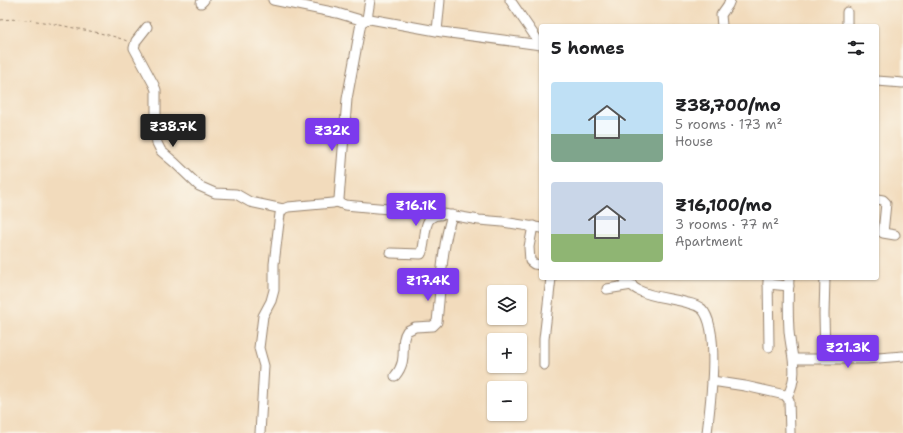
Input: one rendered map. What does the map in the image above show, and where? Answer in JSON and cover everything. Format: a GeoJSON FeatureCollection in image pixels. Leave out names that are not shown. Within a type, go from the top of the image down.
{"type":"FeatureCollection","features":[{"type":"Feature","properties":{"kind":"street"},"geometry":{"type":"LineString","coordinates":[[273,0],[366,20],[397,23],[437,31],[539,45]]}},
{"type":"Feature","properties":{"kind":"street"},"geometry":{"type":"LineString","coordinates":[[337,202],[340,196],[347,99],[361,23],[366,20],[370,0]]}},
{"type":"Feature","properties":{"kind":"street"},"geometry":{"type":"LineString","coordinates":[[437,31],[440,0]]}},
{"type":"Feature","properties":{"kind":"street"},"geometry":{"type":"LineString","coordinates":[[510,0],[539,42]]}},
{"type":"Feature","properties":{"kind":"street"},"geometry":{"type":"LineString","coordinates":[[722,24],[721,15],[730,0]]}},
{"type":"Feature","properties":{"kind":"street"},"geometry":{"type":"LineString","coordinates":[[847,12],[847,24]]}},
{"type":"Feature","properties":{"kind":"street"},"geometry":{"type":"LineString","coordinates":[[148,27],[134,45],[134,51],[156,90],[157,143],[162,153],[199,186],[215,193],[236,194],[250,202],[283,209],[292,206],[337,202],[345,205],[448,214],[479,220],[537,227],[530,239],[529,257],[531,262],[539,264]]}},
{"type":"Feature","properties":{"kind":"street"},"geometry":{"type":"LineString","coordinates":[[879,81],[903,83]]}},
{"type":"Feature","properties":{"kind":"street"},"geometry":{"type":"LineString","coordinates":[[879,199],[883,200],[886,203],[884,233],[895,235]]}},
{"type":"Feature","properties":{"kind":"street"},"geometry":{"type":"LineString","coordinates":[[260,433],[264,366],[259,351],[260,333],[264,316],[272,297],[280,214],[283,209]]}},
{"type":"Feature","properties":{"kind":"street"},"geometry":{"type":"LineString","coordinates":[[392,253],[421,254],[423,251],[429,219],[448,214]]}},
{"type":"Feature","properties":{"kind":"street"},"geometry":{"type":"LineString","coordinates":[[395,376],[402,366],[404,337],[407,331],[415,327],[433,326],[437,322],[448,214]]}},
{"type":"Feature","properties":{"kind":"street"},"geometry":{"type":"LineString","coordinates":[[544,365],[544,339],[551,280]]}},
{"type":"Feature","properties":{"kind":"street"},"geometry":{"type":"LineString","coordinates":[[626,280],[638,290],[651,295],[680,300],[694,305],[702,309],[707,318],[711,331],[712,380],[707,433]]}},
{"type":"Feature","properties":{"kind":"street"},"geometry":{"type":"LineString","coordinates":[[825,280],[825,358]]}},
{"type":"Feature","properties":{"kind":"street"},"geometry":{"type":"LineString","coordinates":[[769,346],[768,281],[789,282],[789,330],[794,359],[794,383],[787,396]]}},
{"type":"Feature","properties":{"kind":"street"},"geometry":{"type":"LineString","coordinates":[[607,289],[632,285]]}},
{"type":"Feature","properties":{"kind":"street"},"geometry":{"type":"LineString","coordinates":[[794,359],[866,359],[903,356]]}},
{"type":"Feature","properties":{"kind":"street"},"geometry":{"type":"LineString","coordinates":[[712,380],[767,390],[787,396],[789,400],[790,433]]}},
{"type":"Feature","properties":{"kind":"path"},"geometry":{"type":"LineString","coordinates":[[0,20],[14,19],[60,26],[118,38],[134,45]]}}]}
